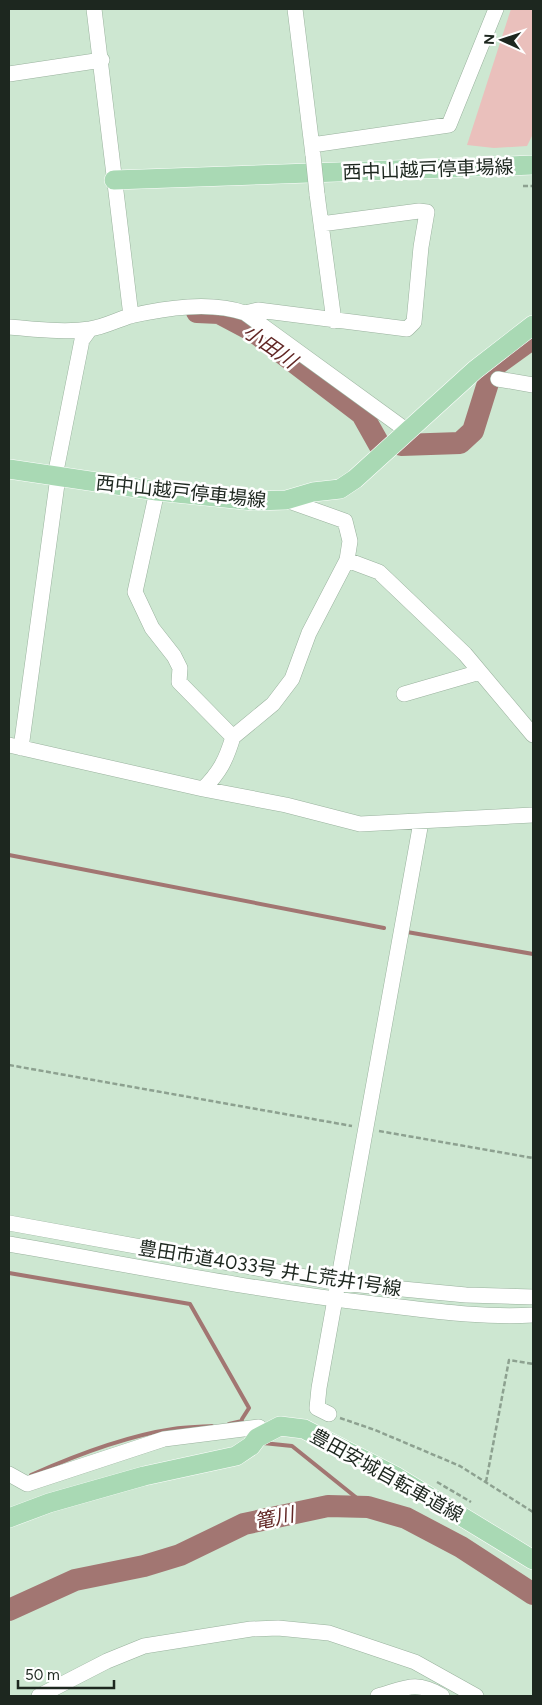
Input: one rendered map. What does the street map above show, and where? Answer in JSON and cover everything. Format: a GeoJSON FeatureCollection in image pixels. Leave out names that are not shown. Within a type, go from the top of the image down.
{"type":"FeatureCollection","features":[{"type":"Feature","properties":{"kind":"main road","name":"西中山越戸停車場線"},"geometry":{"type":"LineString","coordinates":[[114,180],[533,164]]}},
{"type":"Feature","properties":{"kind":"main road","name":"西中山越戸停車場線"},"geometry":{"type":"LineString","coordinates":[[9,469],[225,499],[286,500],[313,492],[340,489],[355,479],[406,430],[475,370],[533,325]]}},
{"type":"Feature","properties":{"kind":"main road","name":"豊田安城自転車道線"},"geometry":{"type":"LineString","coordinates":[[9,1518],[49,1503],[144,1476],[236,1456],[251,1446],[257,1438],[280,1426],[304,1429],[397,1477],[533,1560]]}},
{"type":"Feature","properties":{"kind":"street"},"geometry":{"type":"LineString","coordinates":[[94,9],[102,60],[130,316]]}},
{"type":"Feature","properties":{"kind":"street"},"geometry":{"type":"LineString","coordinates":[[295,9],[334,321]]}},
{"type":"Feature","properties":{"kind":"street"},"geometry":{"type":"LineString","coordinates":[[312,150],[449,125],[496,9]]}},
{"type":"Feature","properties":{"kind":"street"},"geometry":{"type":"LineString","coordinates":[[9,74],[102,60]]}},
{"type":"Feature","properties":{"kind":"street"},"geometry":{"type":"LineString","coordinates":[[245,312],[258,310],[408,329],[414,322],[421,247],[427,212],[321,224]]}},
{"type":"Feature","properties":{"kind":"street"},"geometry":{"type":"LineString","coordinates":[[9,327],[90,329],[130,316],[206,305],[231,308],[245,312],[406,430]]}},
{"type":"Feature","properties":{"kind":"street"},"geometry":{"type":"LineString","coordinates":[[90,329],[82,340],[56,476],[57,484],[15,746],[203,789],[286,805],[360,824],[533,815]]}},
{"type":"Feature","properties":{"kind":"street"},"geometry":{"type":"LineString","coordinates":[[498,379],[533,385]]}},
{"type":"Feature","properties":{"kind":"street"},"geometry":{"type":"LineString","coordinates":[[157,491],[136,592],[152,628],[174,656],[180,668],[179,682],[233,737]]}},
{"type":"Feature","properties":{"kind":"street"},"geometry":{"type":"LineString","coordinates":[[203,789],[218,774],[230,750],[233,737],[273,704],[292,679],[309,633],[348,560],[350,541],[345,521],[286,500]]}},
{"type":"Feature","properties":{"kind":"street"},"geometry":{"type":"LineString","coordinates":[[348,560],[379,572],[445,635],[480,672],[533,735]]}},
{"type":"Feature","properties":{"kind":"street"},"geometry":{"type":"LineString","coordinates":[[404,694],[480,672]]}},
{"type":"Feature","properties":{"kind":"street"},"geometry":{"type":"LineString","coordinates":[[329,1414],[317,1408],[421,822]]}},
{"type":"Feature","properties":{"kind":"street","name":"豊田市道4033号 井上荒井1号線"},"geometry":{"type":"LineString","coordinates":[[9,1223],[339,1283],[466,1296],[533,1297]]}},
{"type":"Feature","properties":{"kind":"street","name":"豊田市道4033号 井上荒井1号線"},"geometry":{"type":"LineString","coordinates":[[9,1244],[336,1300],[502,1317],[533,1315]]}},
{"type":"Feature","properties":{"kind":"street"},"geometry":{"type":"LineString","coordinates":[[11,1474],[27,1484],[164,1439],[259,1427]]}},
{"type":"Feature","properties":{"kind":"street"},"geometry":{"type":"LineString","coordinates":[[39,1696],[107,1661],[144,1646],[251,1629],[278,1628],[329,1633],[415,1662],[476,1696]]}},
{"type":"Feature","properties":{"kind":"street"},"geometry":{"type":"LineString","coordinates":[[385,1695],[419,1686],[427,1687],[442,1696]]}},
{"type":"Feature","properties":{"kind":"path"},"geometry":{"type":"LineString","coordinates":[[523,186],[533,186]]}},
{"type":"Feature","properties":{"kind":"path"},"geometry":{"type":"LineString","coordinates":[[9,1065],[533,1158]]}},
{"type":"Feature","properties":{"kind":"path"},"geometry":{"type":"LineString","coordinates":[[486,1482],[509,1360],[533,1364]]}},
{"type":"Feature","properties":{"kind":"path"},"geometry":{"type":"LineString","coordinates":[[329,1414],[409,1444],[460,1466],[533,1512]]}},
{"type":"Feature","properties":{"kind":"shaded area"},"geometry":{"type":"Polygon","coordinates":[[[511,9],[533,9],[533,134],[527,146],[494,148],[467,145],[511,9]]]}},
{"type":"Feature","properties":{"kind":"waterway","name":"小田川"},"geometry":{"type":"LineString","coordinates":[[197,312],[219,313],[253,331],[362,414],[380,446]]}},
{"type":"Feature","properties":{"kind":"waterway","name":"小田川"},"geometry":{"type":"LineString","coordinates":[[401,445],[460,443],[473,431],[493,367],[533,338]]}},
{"type":"Feature","properties":{"kind":"waterway"},"geometry":{"type":"LineString","coordinates":[[9,855],[384,928]]}},
{"type":"Feature","properties":{"kind":"waterway"},"geometry":{"type":"LineString","coordinates":[[407,932],[533,954]]}},
{"type":"Feature","properties":{"kind":"waterway"},"geometry":{"type":"LineString","coordinates":[[9,1273],[190,1304],[249,1408],[242,1419]]}},
{"type":"Feature","properties":{"kind":"waterway"},"geometry":{"type":"LineString","coordinates":[[229,1424],[242,1421]]}},
{"type":"Feature","properties":{"kind":"waterway"},"geometry":{"type":"LineString","coordinates":[[31,1475],[65,1460],[137,1436],[173,1429],[212,1426]]}},
{"type":"Feature","properties":{"kind":"waterway"},"geometry":{"type":"LineString","coordinates":[[263,1443],[292,1446],[368,1507]]}},
{"type":"Feature","properties":{"kind":"waterway","name":"篭川"},"geometry":{"type":"LineString","coordinates":[[9,1610],[75,1580],[144,1566],[180,1555],[244,1524],[328,1506],[368,1507],[406,1518],[461,1547],[533,1594]]}}]}
